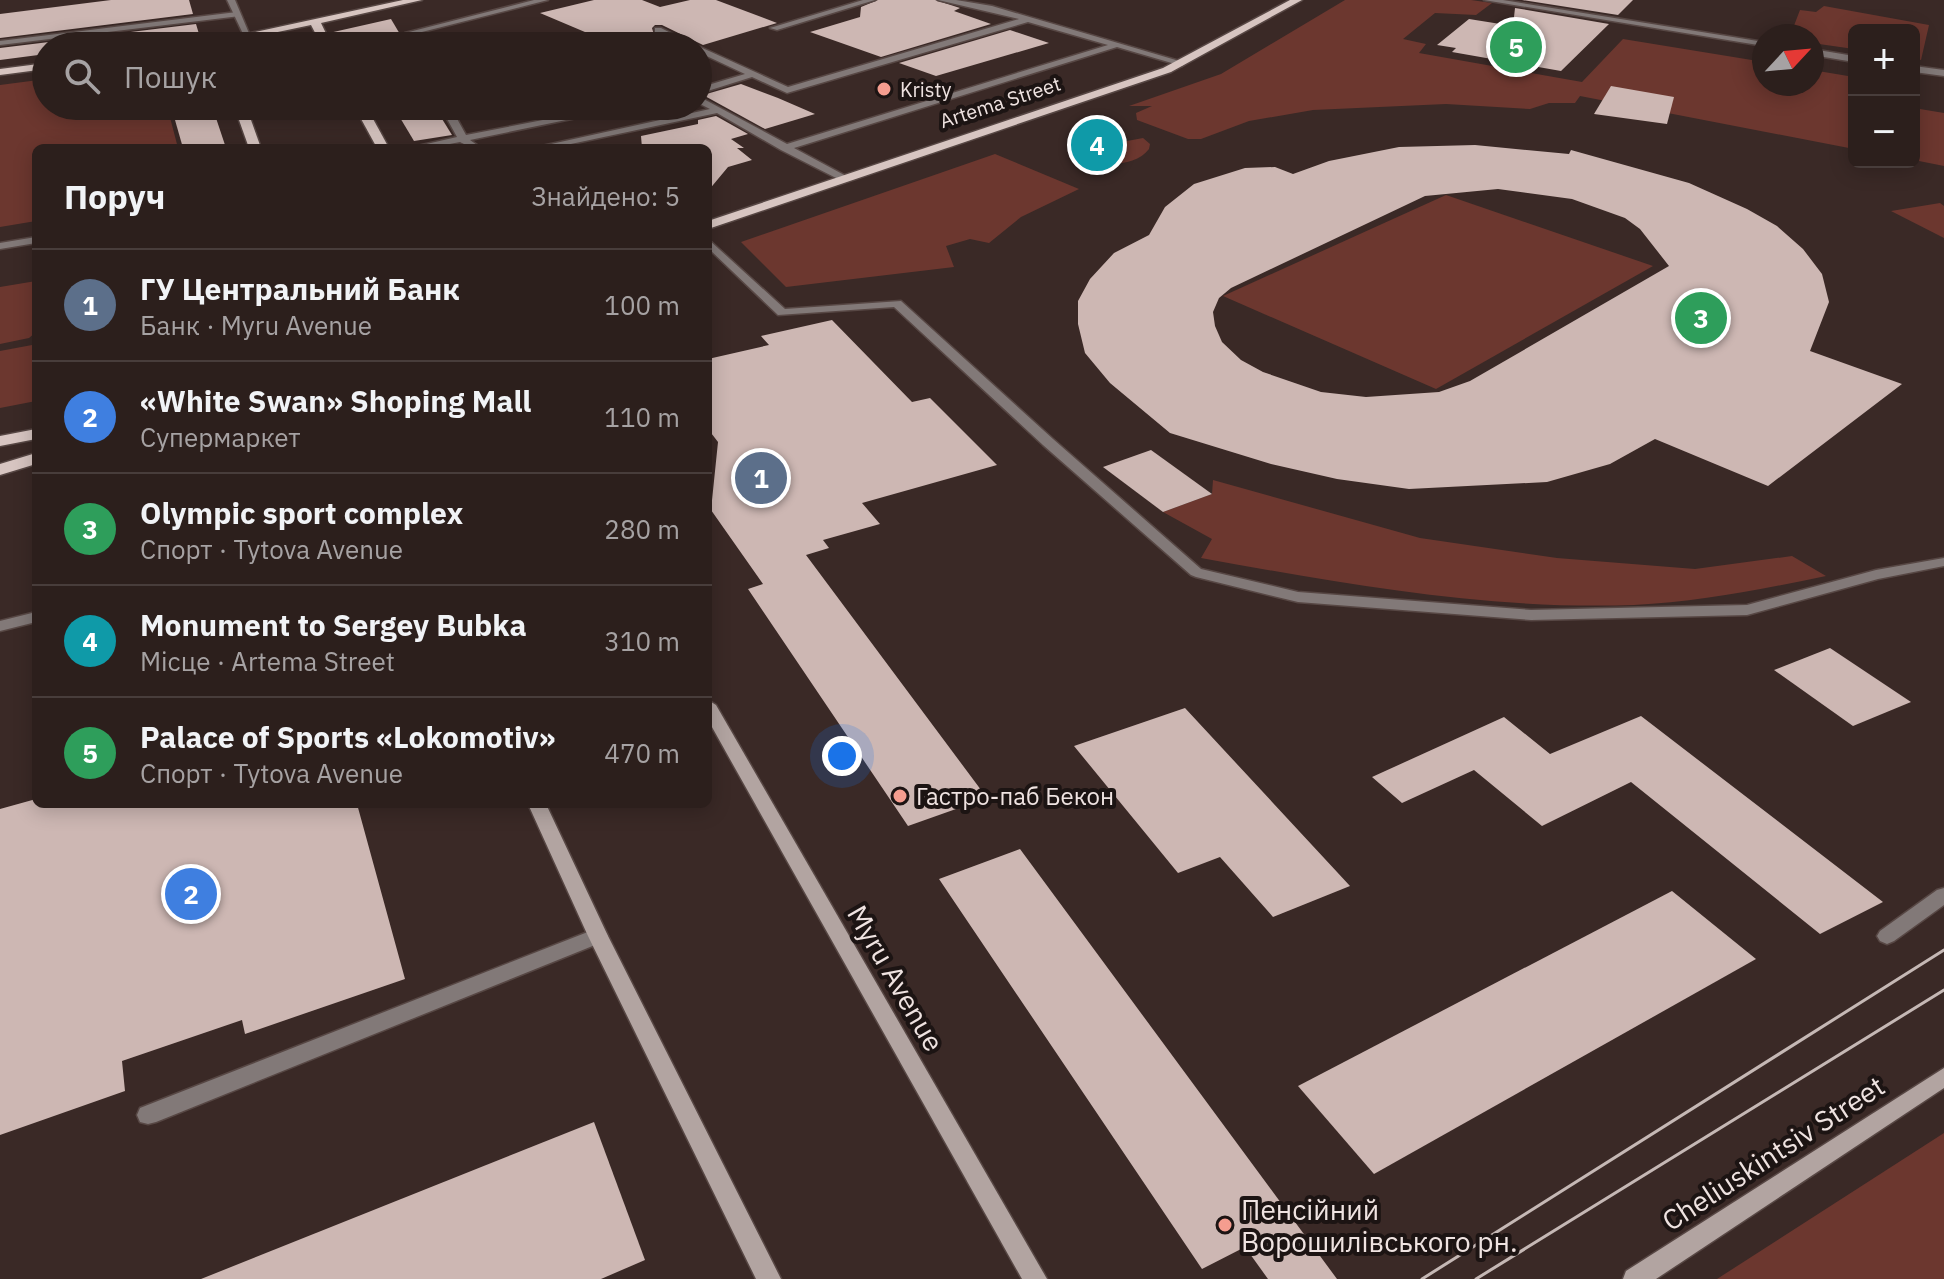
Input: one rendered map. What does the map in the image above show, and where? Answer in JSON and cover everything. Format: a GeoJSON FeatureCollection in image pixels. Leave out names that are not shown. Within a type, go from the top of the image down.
{"type":"FeatureCollection","features":[{"type":"Feature","properties":{"kind":"main road"},"geometry":{"type":"LineString","coordinates":[[267,32],[417,0]]}},
{"type":"Feature","properties":{"kind":"main road","name":"Artema Street"},"geometry":{"type":"LineString","coordinates":[[712,224],[1182,63],[1297,0]]}},
{"type":"Feature","properties":{"kind":"main road"},"geometry":{"type":"LineString","coordinates":[[315,22],[320,32]]}},
{"type":"Feature","properties":{"kind":"main road"},"geometry":{"type":"LineString","coordinates":[[0,72],[32,68]]}},
{"type":"Feature","properties":{"kind":"main road"},"geometry":{"type":"LineString","coordinates":[[245,120],[254,144]]}},
{"type":"Feature","properties":{"kind":"main road"},"geometry":{"type":"LineString","coordinates":[[368,120],[381,144]]}},
{"type":"Feature","properties":{"kind":"main road"},"geometry":{"type":"LineString","coordinates":[[0,441],[32,435]]}},
{"type":"Feature","properties":{"kind":"main road"},"geometry":{"type":"LineString","coordinates":[[0,470],[32,459]]}},
{"type":"Feature","properties":{"kind":"main road","name":"Myru Avenue"},"geometry":{"type":"LineString","coordinates":[[712,712],[1035,1279]]}},
{"type":"Feature","properties":{"kind":"main road"},"geometry":{"type":"LineString","coordinates":[[539,808],[598,936],[769,1279]]}},
{"type":"Feature","properties":{"kind":"main road","name":"Cheliuskintsiv Street"},"geometry":{"type":"LineString","coordinates":[[1635,1279],[1944,1077]]}},
{"type":"Feature","properties":{"kind":"street"},"geometry":{"type":"LineString","coordinates":[[231,0],[246,32]]}},
{"type":"Feature","properties":{"kind":"street"},"geometry":{"type":"LineString","coordinates":[[413,32],[543,0]]}},
{"type":"Feature","properties":{"kind":"street"},"geometry":{"type":"LineString","coordinates":[[774,28],[871,0]]}},
{"type":"Feature","properties":{"kind":"street"},"geometry":{"type":"LineString","coordinates":[[942,0],[989,8],[1182,63]]}},
{"type":"Feature","properties":{"kind":"street"},"geometry":{"type":"LineString","coordinates":[[989,8],[1006,0]]}},
{"type":"Feature","properties":{"kind":"street"},"geometry":{"type":"LineString","coordinates":[[1488,0],[1752,42]]}},
{"type":"Feature","properties":{"kind":"street"},"geometry":{"type":"LineString","coordinates":[[90,32],[237,14]]}},
{"type":"Feature","properties":{"kind":"street"},"geometry":{"type":"LineString","coordinates":[[712,55],[787,90],[1028,19]]}},
{"type":"Feature","properties":{"kind":"street"},"geometry":{"type":"LineString","coordinates":[[658,30],[662,32]]}},
{"type":"Feature","properties":{"kind":"street"},"geometry":{"type":"LineString","coordinates":[[0,43],[32,39]]}},
{"type":"Feature","properties":{"kind":"street"},"geometry":{"type":"LineString","coordinates":[[784,148],[1119,44]]}},
{"type":"Feature","properties":{"kind":"street"},"geometry":{"type":"LineString","coordinates":[[1824,54],[1848,58]]}},
{"type":"Feature","properties":{"kind":"street"},"geometry":{"type":"LineString","coordinates":[[1920,70],[1944,73]]}},
{"type":"Feature","properties":{"kind":"street"},"geometry":{"type":"LineString","coordinates":[[712,87],[753,74]]}},
{"type":"Feature","properties":{"kind":"street"},"geometry":{"type":"LineString","coordinates":[[712,108],[842,178]]}},
{"type":"Feature","properties":{"kind":"street"},"geometry":{"type":"LineString","coordinates":[[712,112],[716,111]]}},
{"type":"Feature","properties":{"kind":"street"},"geometry":{"type":"LineString","coordinates":[[453,120],[464,140],[470,144]]}},
{"type":"Feature","properties":{"kind":"street"},"geometry":{"type":"LineString","coordinates":[[439,144],[561,120]]}},
{"type":"Feature","properties":{"kind":"street"},"geometry":{"type":"LineString","coordinates":[[557,144],[673,120]]}},
{"type":"Feature","properties":{"kind":"street"},"geometry":{"type":"LineString","coordinates":[[0,246],[32,241]]}},
{"type":"Feature","properties":{"kind":"street"},"geometry":{"type":"LineString","coordinates":[[712,246],[782,313],[897,303],[1196,572],[1298,597],[1547,614],[1747,610],[1876,575],[1944,562]]}},
{"type":"Feature","properties":{"kind":"street"},"geometry":{"type":"LineString","coordinates":[[0,626],[32,618]]}},
{"type":"Feature","properties":{"kind":"street"},"geometry":{"type":"LineString","coordinates":[[1887,936],[1944,895]]}},
{"type":"Feature","properties":{"kind":"street"},"geometry":{"type":"LineString","coordinates":[[148,1115],[598,936]]}},
{"type":"Feature","properties":{"kind":"shaded area"},"geometry":{"type":"Polygon","coordinates":[[[1345,0],[1471,0],[1492,3],[1476,15],[1435,13],[1403,39],[1426,44],[1419,53],[1582,82],[1623,39],[1752,60],[1752,96],[1824,96],[1824,72],[1848,76],[1848,148],[1580,96],[1575,103],[1549,103],[1530,109],[1446,104],[1313,110],[1249,121],[1201,139],[1188,139],[1137,120],[1136,113],[1152,106],[1129,106],[1221,74],[1345,0]]]}},
{"type":"Feature","properties":{"kind":"shaded area"},"geometry":{"type":"Polygon","coordinates":[[[1824,6],[1929,25],[1921,60],[1920,24],[1848,24],[1848,48],[1824,45],[1824,24],[1795,24],[1800,10],[1816,12],[1824,6]]]}},
{"type":"Feature","properties":{"kind":"shaded area"},"geometry":{"type":"Polygon","coordinates":[[[32,81],[32,120],[171,120],[177,144],[32,144],[32,222],[0,227],[0,85],[32,81]]]}},
{"type":"Feature","properties":{"kind":"shaded area"},"geometry":{"type":"Polygon","coordinates":[[[1920,109],[1944,113],[1944,166],[1920,161],[1920,109]]]}},
{"type":"Feature","properties":{"kind":"shaded area"},"geometry":{"type":"Polygon","coordinates":[[[1143,138],[1150,144],[1149,149],[1127,162],[1108,164],[1082,160],[1093,155],[1118,152],[1123,149],[1122,142],[1143,138]]]}},
{"type":"Feature","properties":{"kind":"shaded area"},"geometry":{"type":"Polygon","coordinates":[[[995,154],[1079,189],[1021,217],[989,243],[970,239],[946,246],[954,267],[786,287],[741,242],[995,154]]]}},
{"type":"Feature","properties":{"kind":"shaded area"},"geometry":{"type":"Polygon","coordinates":[[[1446,195],[1653,266],[1436,389],[1223,296],[1446,195]]]}},
{"type":"Feature","properties":{"kind":"shaded area"},"geometry":{"type":"Polygon","coordinates":[[[1940,203],[1944,206],[1944,238],[1891,211],[1940,203]]]}},
{"type":"Feature","properties":{"kind":"shaded area"},"geometry":{"type":"Polygon","coordinates":[[[32,282],[32,335],[29,338],[0,344],[0,287],[32,282]]]}},
{"type":"Feature","properties":{"kind":"shaded area"},"geometry":{"type":"Polygon","coordinates":[[[32,345],[32,402],[0,408],[0,351],[32,345]]]}},
{"type":"Feature","properties":{"kind":"shaded area"},"geometry":{"type":"Polygon","coordinates":[[[1213,480],[1420,538],[1557,558],[1695,569],[1792,556],[1826,576],[1706,598],[1634,605],[1525,603],[1363,586],[1201,558],[1212,539],[1163,512],[1212,494],[1213,480]]]}},
{"type":"Feature","properties":{"kind":"shaded area"},"geometry":{"type":"Polygon","coordinates":[[[1944,1133],[1944,1279],[1717,1279],[1944,1133]]]}},
{"type":"Feature","properties":{"kind":"building"},"geometry":{"type":"Polygon","coordinates":[[[111,0],[189,0],[193,14],[0,38],[0,14],[111,0]]]}},
{"type":"Feature","properties":{"kind":"building"},"geometry":{"type":"Polygon","coordinates":[[[594,0],[642,0],[660,7],[690,0],[716,0],[777,23],[712,42],[712,32],[676,32],[662,25],[655,25],[653,32],[585,32],[540,13],[594,0]]]}},
{"type":"Feature","properties":{"kind":"building"},"geometry":{"type":"Polygon","coordinates":[[[878,0],[935,0],[960,8],[954,11],[991,24],[881,57],[810,32],[860,17],[861,7],[878,0]]]}},
{"type":"Feature","properties":{"kind":"building"},"geometry":{"type":"Polygon","coordinates":[[[1522,0],[1633,0],[1618,15],[1522,0]]]}},
{"type":"Feature","properties":{"kind":"building"},"geometry":{"type":"Polygon","coordinates":[[[1515,8],[1609,24],[1561,71],[1452,52],[1456,48],[1437,45],[1469,19],[1513,26],[1515,8]]]}},
{"type":"Feature","properties":{"kind":"building"},"geometry":{"type":"Polygon","coordinates":[[[391,19],[399,32],[333,32],[391,19]]]}},
{"type":"Feature","properties":{"kind":"building"},"geometry":{"type":"Polygon","coordinates":[[[196,24],[198,32],[131,32],[196,24]]]}},
{"type":"Feature","properties":{"kind":"building"},"geometry":{"type":"Polygon","coordinates":[[[1010,30],[1049,43],[936,76],[899,63],[1010,30]]]}},
{"type":"Feature","properties":{"kind":"building"},"geometry":{"type":"Polygon","coordinates":[[[32,44],[32,56],[0,60],[0,48],[32,44]]]}},
{"type":"Feature","properties":{"kind":"building"},"geometry":{"type":"Polygon","coordinates":[[[741,84],[815,114],[765,129],[712,100],[712,92],[741,84]]]}},
{"type":"Feature","properties":{"kind":"building"},"geometry":{"type":"Polygon","coordinates":[[[1611,86],[1674,97],[1667,124],[1594,114],[1611,86]]]}},
{"type":"Feature","properties":{"kind":"building"},"geometry":{"type":"Polygon","coordinates":[[[716,116],[748,134],[731,139],[744,148],[737,148],[752,160],[728,167],[712,186],[712,144],[642,144],[641,136],[698,124],[698,120],[712,120],[716,116]]]}},
{"type":"Feature","properties":{"kind":"building"},"geometry":{"type":"Polygon","coordinates":[[[175,120],[217,120],[225,144],[182,144],[175,120]]]}},
{"type":"Feature","properties":{"kind":"building"},"geometry":{"type":"Polygon","coordinates":[[[401,120],[443,120],[452,135],[414,141],[401,120]]]}},
{"type":"Feature","properties":{"kind":"building"},"geometry":{"type":"Polygon","coordinates":[[[1475,145],[1569,154],[1571,150],[1689,183],[1747,209],[1777,226],[1803,249],[1822,274],[1829,302],[1810,351],[1902,384],[1768,486],[1655,439],[1610,464],[1547,482],[1409,489],[1337,479],[1271,464],[1170,433],[1110,383],[1085,353],[1078,324],[1078,301],[1090,279],[1114,253],[1149,235],[1165,207],[1194,184],[1245,168],[1275,167],[1293,174],[1329,161],[1399,147],[1475,145]],[[1498,189],[1425,196],[1231,288],[1219,298],[1213,312],[1215,326],[1222,342],[1241,360],[1263,372],[1321,392],[1366,397],[1439,392],[1470,381],[1669,266],[1640,229],[1625,218],[1572,199],[1498,189]]]}},
{"type":"Feature","properties":{"kind":"building"},"geometry":{"type":"Polygon","coordinates":[[[832,320],[912,402],[930,398],[997,465],[862,503],[880,524],[823,540],[829,548],[806,555],[987,798],[908,826],[748,589],[763,584],[712,511],[718,442],[712,434],[712,358],[769,345],[761,336],[832,320]]]}},
{"type":"Feature","properties":{"kind":"building"},"geometry":{"type":"Polygon","coordinates":[[[1151,450],[1212,494],[1163,512],[1103,467],[1151,450]]]}},
{"type":"Feature","properties":{"kind":"building"},"geometry":{"type":"Polygon","coordinates":[[[1830,648],[1911,702],[1853,726],[1774,670],[1830,648]]]}},
{"type":"Feature","properties":{"kind":"building"},"geometry":{"type":"Polygon","coordinates":[[[1185,708],[1350,886],[1273,917],[1220,857],[1178,873],[1074,746],[1185,708]]]}},
{"type":"Feature","properties":{"kind":"building"},"geometry":{"type":"Polygon","coordinates":[[[1641,716],[1883,902],[1820,934],[1631,782],[1542,826],[1474,770],[1402,803],[1372,777],[1504,717],[1550,754],[1641,716]]]}},
{"type":"Feature","properties":{"kind":"building"},"geometry":{"type":"Polygon","coordinates":[[[32,800],[32,808],[358,808],[405,979],[245,1034],[242,1020],[122,1061],[125,1091],[0,1135],[0,809],[32,800]]]}},
{"type":"Feature","properties":{"kind":"building"},"geometry":{"type":"Polygon","coordinates":[[[1020,849],[1337,1279],[1268,1279],[1245,1247],[1202,1269],[939,879],[1020,849]]]}},
{"type":"Feature","properties":{"kind":"building"},"geometry":{"type":"Polygon","coordinates":[[[1672,891],[1756,959],[1374,1174],[1298,1086],[1672,891]]]}},
{"type":"Feature","properties":{"kind":"building"},"geometry":{"type":"Polygon","coordinates":[[[594,1122],[645,1260],[601,1279],[201,1279],[594,1122]]]}},
{"type":"Feature","properties":{"kind":"tram line"},"geometry":{"type":"LineString","coordinates":[[1422,1279],[1944,950]]}},
{"type":"Feature","properties":{"kind":"tram line"},"geometry":{"type":"LineString","coordinates":[[1476,1279],[1944,990]]}},
{"type":"Feature","properties":{"kind":"place","name":"Palace of Sports «Lokomotiv»"},"geometry":{"type":"Point","coordinates":[1516,47]}},
{"type":"Feature","properties":{"kind":"place","name":"Kristy"},"geometry":{"type":"Point","coordinates":[884,89]}},
{"type":"Feature","properties":{"kind":"place","name":"Monument to Sergey Bubka"},"geometry":{"type":"Point","coordinates":[1097,145]}},
{"type":"Feature","properties":{"kind":"place","name":"Olympic sport complex"},"geometry":{"type":"Point","coordinates":[1701,318]}},
{"type":"Feature","properties":{"kind":"place","name":"ГУ Центральний Банк"},"geometry":{"type":"Point","coordinates":[761,478]}},
{"type":"Feature","properties":{"kind":"place","name":"Гастро-паб Бекон"},"geometry":{"type":"Point","coordinates":[900,796]}},
{"type":"Feature","properties":{"kind":"place","name":"«White Swan» Shoping Mall"},"geometry":{"type":"Point","coordinates":[191,894]}},
{"type":"Feature","properties":{"kind":"place","name":"Пенсійний Ворошилівського рн."},"geometry":{"type":"Point","coordinates":[1225,1225]}}]}
